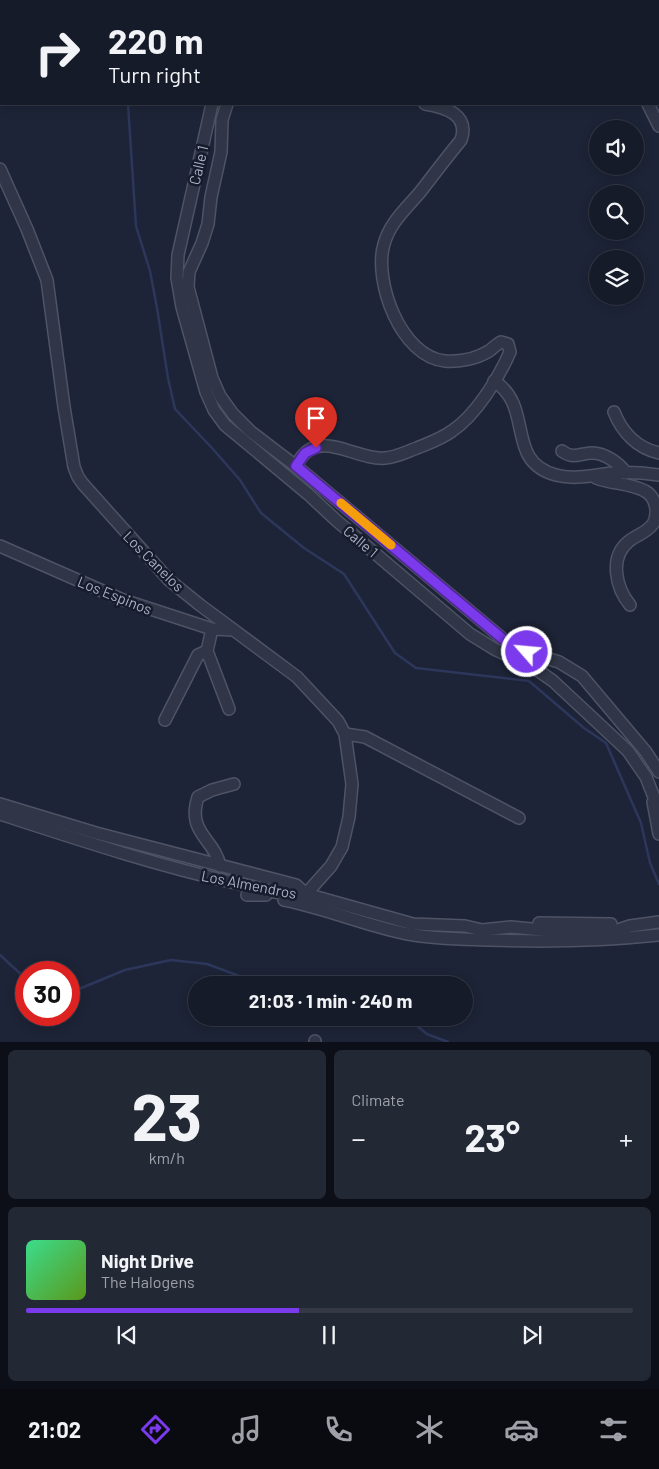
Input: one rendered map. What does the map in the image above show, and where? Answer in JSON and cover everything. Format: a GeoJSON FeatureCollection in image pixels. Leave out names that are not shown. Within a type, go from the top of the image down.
{"type":"FeatureCollection","features":[{"type":"Feature","properties":{"kind":"street","name":"Calle 1"},"geometry":{"type":"LineString","coordinates":[[212,105],[180,244],[177,278],[182,307],[206,392],[214,410],[232,432],[308,494],[458,624],[483,643],[533,667],[553,681],[628,751],[641,768],[659,810]]}},
{"type":"Feature","properties":{"kind":"street"},"geometry":{"type":"LineString","coordinates":[[227,105],[222,120],[220,163],[211,197],[206,234],[189,272],[190,296],[212,378],[226,404],[241,423],[296,466],[509,644],[520,650],[559,662],[582,676],[646,752],[659,772]]}},
{"type":"Feature","properties":{"kind":"street"},"geometry":{"type":"LineString","coordinates":[[296,466],[305,453],[323,446],[344,448],[358,455],[375,458],[393,457],[441,438],[460,426],[475,409],[494,381],[510,352],[508,344],[504,342],[499,343],[485,353],[461,360],[446,361],[433,358],[421,352],[406,336],[395,317],[386,291],[381,261],[389,231],[462,136],[462,123],[457,115],[441,107],[430,105]]}},
{"type":"Feature","properties":{"kind":"street"},"geometry":{"type":"LineString","coordinates":[[648,105],[659,126]]}},
{"type":"Feature","properties":{"kind":"street","name":"Los Canelos"},"geometry":{"type":"LineString","coordinates":[[0,169],[47,280],[64,408],[74,467],[78,476],[109,515],[169,580],[297,677],[338,721],[345,734],[352,784],[349,817],[342,847],[331,866],[306,894]]}},
{"type":"Feature","properties":{"kind":"street"},"geometry":{"type":"LineString","coordinates":[[494,381],[507,392],[514,403],[524,446],[534,462],[546,471],[560,476],[626,473],[659,475]]}},
{"type":"Feature","properties":{"kind":"street"},"geometry":{"type":"LineString","coordinates":[[614,412],[620,426],[630,437],[642,447],[659,453]]}},
{"type":"Feature","properties":{"kind":"street"},"geometry":{"type":"LineString","coordinates":[[562,451],[573,456],[590,453],[598,454],[618,464],[626,473]]}},
{"type":"Feature","properties":{"kind":"street"},"geometry":{"type":"LineString","coordinates":[[592,476],[643,490],[653,498],[656,505],[657,515],[654,523],[642,535],[626,544],[618,558],[616,568],[618,582],[622,594],[630,605]]}},
{"type":"Feature","properties":{"kind":"street","name":"Los Espinos"},"geometry":{"type":"LineString","coordinates":[[0,546],[123,600],[212,629],[234,630]]}},
{"type":"Feature","properties":{"kind":"street"},"geometry":{"type":"LineString","coordinates":[[212,629],[207,651],[229,709]]}},
{"type":"Feature","properties":{"kind":"street"},"geometry":{"type":"LineString","coordinates":[[165,720],[198,655],[207,651]]}},
{"type":"Feature","properties":{"kind":"street"},"geometry":{"type":"LineString","coordinates":[[345,734],[365,738],[519,818]]}},
{"type":"Feature","properties":{"kind":"street"},"geometry":{"type":"LineString","coordinates":[[220,866],[219,859],[198,828],[194,809],[198,797],[212,790],[234,784]]}},
{"type":"Feature","properties":{"kind":"street","name":"Calle 1"},"geometry":{"type":"LineString","coordinates":[[652,796],[659,834]]}},
{"type":"Feature","properties":{"kind":"street","name":"Los Almendros"},"geometry":{"type":"LineString","coordinates":[[0,804],[157,850],[296,885],[306,894]]}},
{"type":"Feature","properties":{"kind":"street","name":"Los Almendros"},"geometry":{"type":"LineString","coordinates":[[0,814],[83,841],[212,878],[292,895],[306,894]]}},
{"type":"Feature","properties":{"kind":"street"},"geometry":{"type":"LineString","coordinates":[[156,862],[157,850]]}},
{"type":"Feature","properties":{"kind":"street"},"geometry":{"type":"LineString","coordinates":[[306,894],[413,924],[465,926],[482,930],[511,927],[572,933],[618,930],[630,926],[659,922]]}},
{"type":"Feature","properties":{"kind":"street"},"geometry":{"type":"LineString","coordinates":[[248,895],[261,895],[292,901],[388,930],[430,937],[573,941],[659,935]]}},
{"type":"Feature","properties":{"kind":"waterway"},"geometry":{"type":"LineString","coordinates":[[128,105],[136,226],[150,271],[175,409],[240,480],[261,513],[304,548],[344,574],[395,653],[416,668],[529,681],[584,728],[606,743],[641,823],[650,863],[659,884]]}},
{"type":"Feature","properties":{"kind":"waterway"},"geometry":{"type":"LineString","coordinates":[[0,955],[15,969]]}},
{"type":"Feature","properties":{"kind":"waterway"},"geometry":{"type":"LineString","coordinates":[[80,989],[125,970],[171,960],[207,964],[240,976]]}},
{"type":"Feature","properties":{"kind":"waterway"},"geometry":{"type":"LineString","coordinates":[[417,1026],[427,1034],[448,1042]]}},
{"type":"Feature","properties":{"kind":"slow traffic"},"geometry":{"type":"LineString","coordinates":[[341,503],[391,545]]}},
{"type":"Feature","properties":{"kind":"route"},"geometry":{"type":"LineString","coordinates":[[316,448],[301,456],[296,466],[509,644],[527,652]]}}]}
